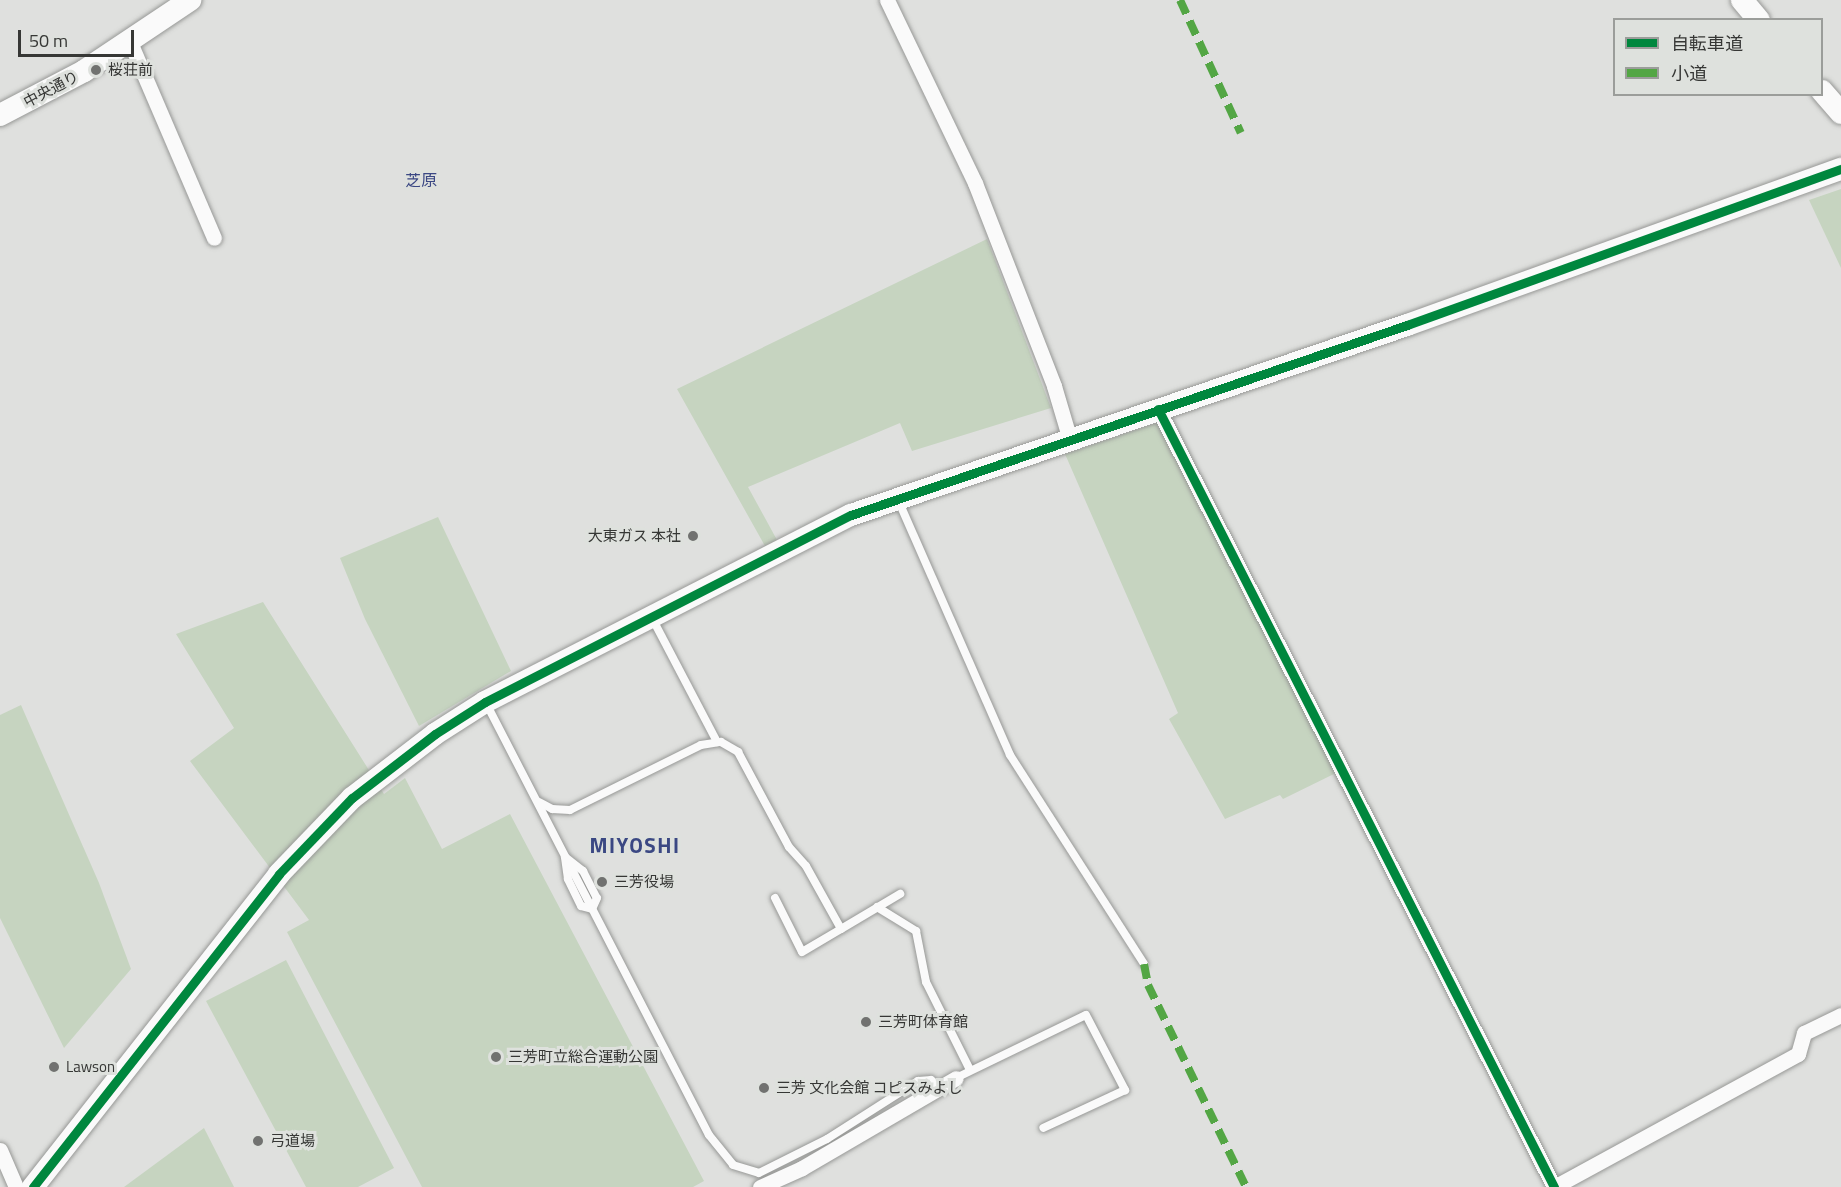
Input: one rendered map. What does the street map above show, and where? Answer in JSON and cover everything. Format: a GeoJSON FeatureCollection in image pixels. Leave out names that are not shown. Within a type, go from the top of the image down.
{"type":"FeatureCollection","features":[{"type":"Feature","properties":{"kind":"street","name":"中央通り"},"geometry":{"type":"LineString","coordinates":[[0,115],[130,42],[190,0]]}},
{"type":"Feature","properties":{"kind":"street"},"geometry":{"type":"LineString","coordinates":[[887,0],[975,183],[1054,386],[1070,440]]}},
{"type":"Feature","properties":{"kind":"street"},"geometry":{"type":"LineString","coordinates":[[1742,0],[1757,18]]}},
{"type":"Feature","properties":{"kind":"street"},"geometry":{"type":"LineString","coordinates":[[130,42],[214,238]]}},
{"type":"Feature","properties":{"kind":"street"},"geometry":{"type":"LineString","coordinates":[[1823,93],[1841,113]]}},
{"type":"Feature","properties":{"kind":"street"},"geometry":{"type":"LineString","coordinates":[[33,1187],[279,874],[352,798],[435,734],[485,702],[780,548],[897,498],[1407,325],[1841,169]]}},
{"type":"Feature","properties":{"kind":"street"},"geometry":{"type":"LineString","coordinates":[[1158,409],[1554,1187],[1798,1054],[1804,1033],[1841,1015]]}},
{"type":"Feature","properties":{"kind":"street"},"geometry":{"type":"LineString","coordinates":[[760,1187],[802,1168],[956,1078]]}},
{"type":"Feature","properties":{"kind":"street"},"geometry":{"type":"LineString","coordinates":[[0,1150],[16,1187]]}},
{"type":"Feature","properties":{"kind":"lane"},"geometry":{"type":"LineString","coordinates":[[897,498],[1010,755],[1144,964]]}},
{"type":"Feature","properties":{"kind":"lane"},"geometry":{"type":"LineString","coordinates":[[650,615],[717,742]]}},
{"type":"Feature","properties":{"kind":"lane"},"geometry":{"type":"LineString","coordinates":[[485,702],[709,1135],[733,1166],[759,1173],[827,1139],[918,1081],[931,1080],[939,1087]]}},
{"type":"Feature","properties":{"kind":"lane"},"geometry":{"type":"LineString","coordinates":[[536,800],[552,809],[570,810],[685,752],[717,742],[730,744],[738,752],[789,847],[810,874],[841,929]]}},
{"type":"Feature","properties":{"kind":"lane"},"geometry":{"type":"LineString","coordinates":[[775,898],[802,952],[900,894]]}},
{"type":"Feature","properties":{"kind":"lane"},"geometry":{"type":"LineString","coordinates":[[877,907],[916,931],[926,982],[970,1070]]}},
{"type":"Feature","properties":{"kind":"lane"},"geometry":{"type":"LineString","coordinates":[[956,1078],[1086,1015],[1125,1090],[1043,1128]]}},
{"type":"Feature","properties":{"kind":"green space"},"geometry":{"type":"Polygon","coordinates":[[[1841,189],[1841,268],[1809,200],[1841,189]]]}},
{"type":"Feature","properties":{"kind":"green space"},"geometry":{"type":"Polygon","coordinates":[[[987,239],[1051,408],[912,451],[900,423],[748,487],[777,540],[765,546],[677,389],[987,239]]]}},
{"type":"Feature","properties":{"kind":"green space"},"geometry":{"type":"Polygon","coordinates":[[[1159,422],[1338,772],[1283,799],[1280,795],[1225,819],[1169,719],[1178,713],[1065,454],[1159,422]]]}},
{"type":"Feature","properties":{"kind":"green space"},"geometry":{"type":"Polygon","coordinates":[[[438,517],[511,671],[419,726],[365,619],[340,558],[438,517]]]}},
{"type":"Feature","properties":{"kind":"green space","name":"三芳町立総合運動公園"},"geometry":{"type":"Polygon","coordinates":[[[263,602],[384,794],[405,778],[442,849],[510,814],[704,1181],[693,1187],[422,1187],[287,932],[309,920],[190,761],[234,728],[176,634],[263,602]]]}},
{"type":"Feature","properties":{"kind":"green space"},"geometry":{"type":"Polygon","coordinates":[[[21,705],[99,883],[131,969],[64,1048],[0,918],[0,715],[21,705]]]}},
{"type":"Feature","properties":{"kind":"green space"},"geometry":{"type":"Polygon","coordinates":[[[286,960],[394,1168],[358,1187],[306,1187],[206,1001],[286,960]]]}},
{"type":"Feature","properties":{"kind":"green space"},"geometry":{"type":"Polygon","coordinates":[[[204,1128],[234,1187],[124,1187],[204,1128]]]}},
{"type":"Feature","properties":{"kind":"marked path"},"geometry":{"type":"LineString","coordinates":[[1180,0],[1241,133]]}},
{"type":"Feature","properties":{"kind":"marked path"},"geometry":{"type":"LineString","coordinates":[[1144,964],[1148,985],[1246,1187]]}},
{"type":"Feature","properties":{"kind":"cycle path"},"geometry":{"type":"LineString","coordinates":[[33,1187],[279,874],[352,798],[435,734],[485,702],[851,515],[1407,325],[1841,169]]}},
{"type":"Feature","properties":{"kind":"cycle path"},"geometry":{"type":"LineString","coordinates":[[1158,409],[1554,1187]]}},
{"type":"Feature","properties":{"kind":"place","name":"桜荘前"},"geometry":{"type":"Point","coordinates":[96,70]}},
{"type":"Feature","properties":{"kind":"place","name":"大東ガス 本社"},"geometry":{"type":"Point","coordinates":[693,536]}},
{"type":"Feature","properties":{"kind":"place","name":"三芳役場"},"geometry":{"type":"Point","coordinates":[602,882]}},
{"type":"Feature","properties":{"kind":"place","name":"三芳町体育館"},"geometry":{"type":"Point","coordinates":[866,1022]}},
{"type":"Feature","properties":{"kind":"place","name":"三芳町立総合運動公園"},"geometry":{"type":"Point","coordinates":[496,1057]}},
{"type":"Feature","properties":{"kind":"place","name":"Lawson"},"geometry":{"type":"Point","coordinates":[54,1067]}},
{"type":"Feature","properties":{"kind":"place","name":"三芳 文化会館 コピスみよし"},"geometry":{"type":"Point","coordinates":[764,1088]}},
{"type":"Feature","properties":{"kind":"place","name":"弓道場"},"geometry":{"type":"Point","coordinates":[258,1141]}},
{"type":"Feature","properties":{"kind":"district","name":"芝原"},"geometry":{"type":"Point","coordinates":[421,180]}},
{"type":"Feature","properties":{"kind":"district","name":"MIYOSHI"},"geometry":{"type":"Point","coordinates":[635,845]}}]}
